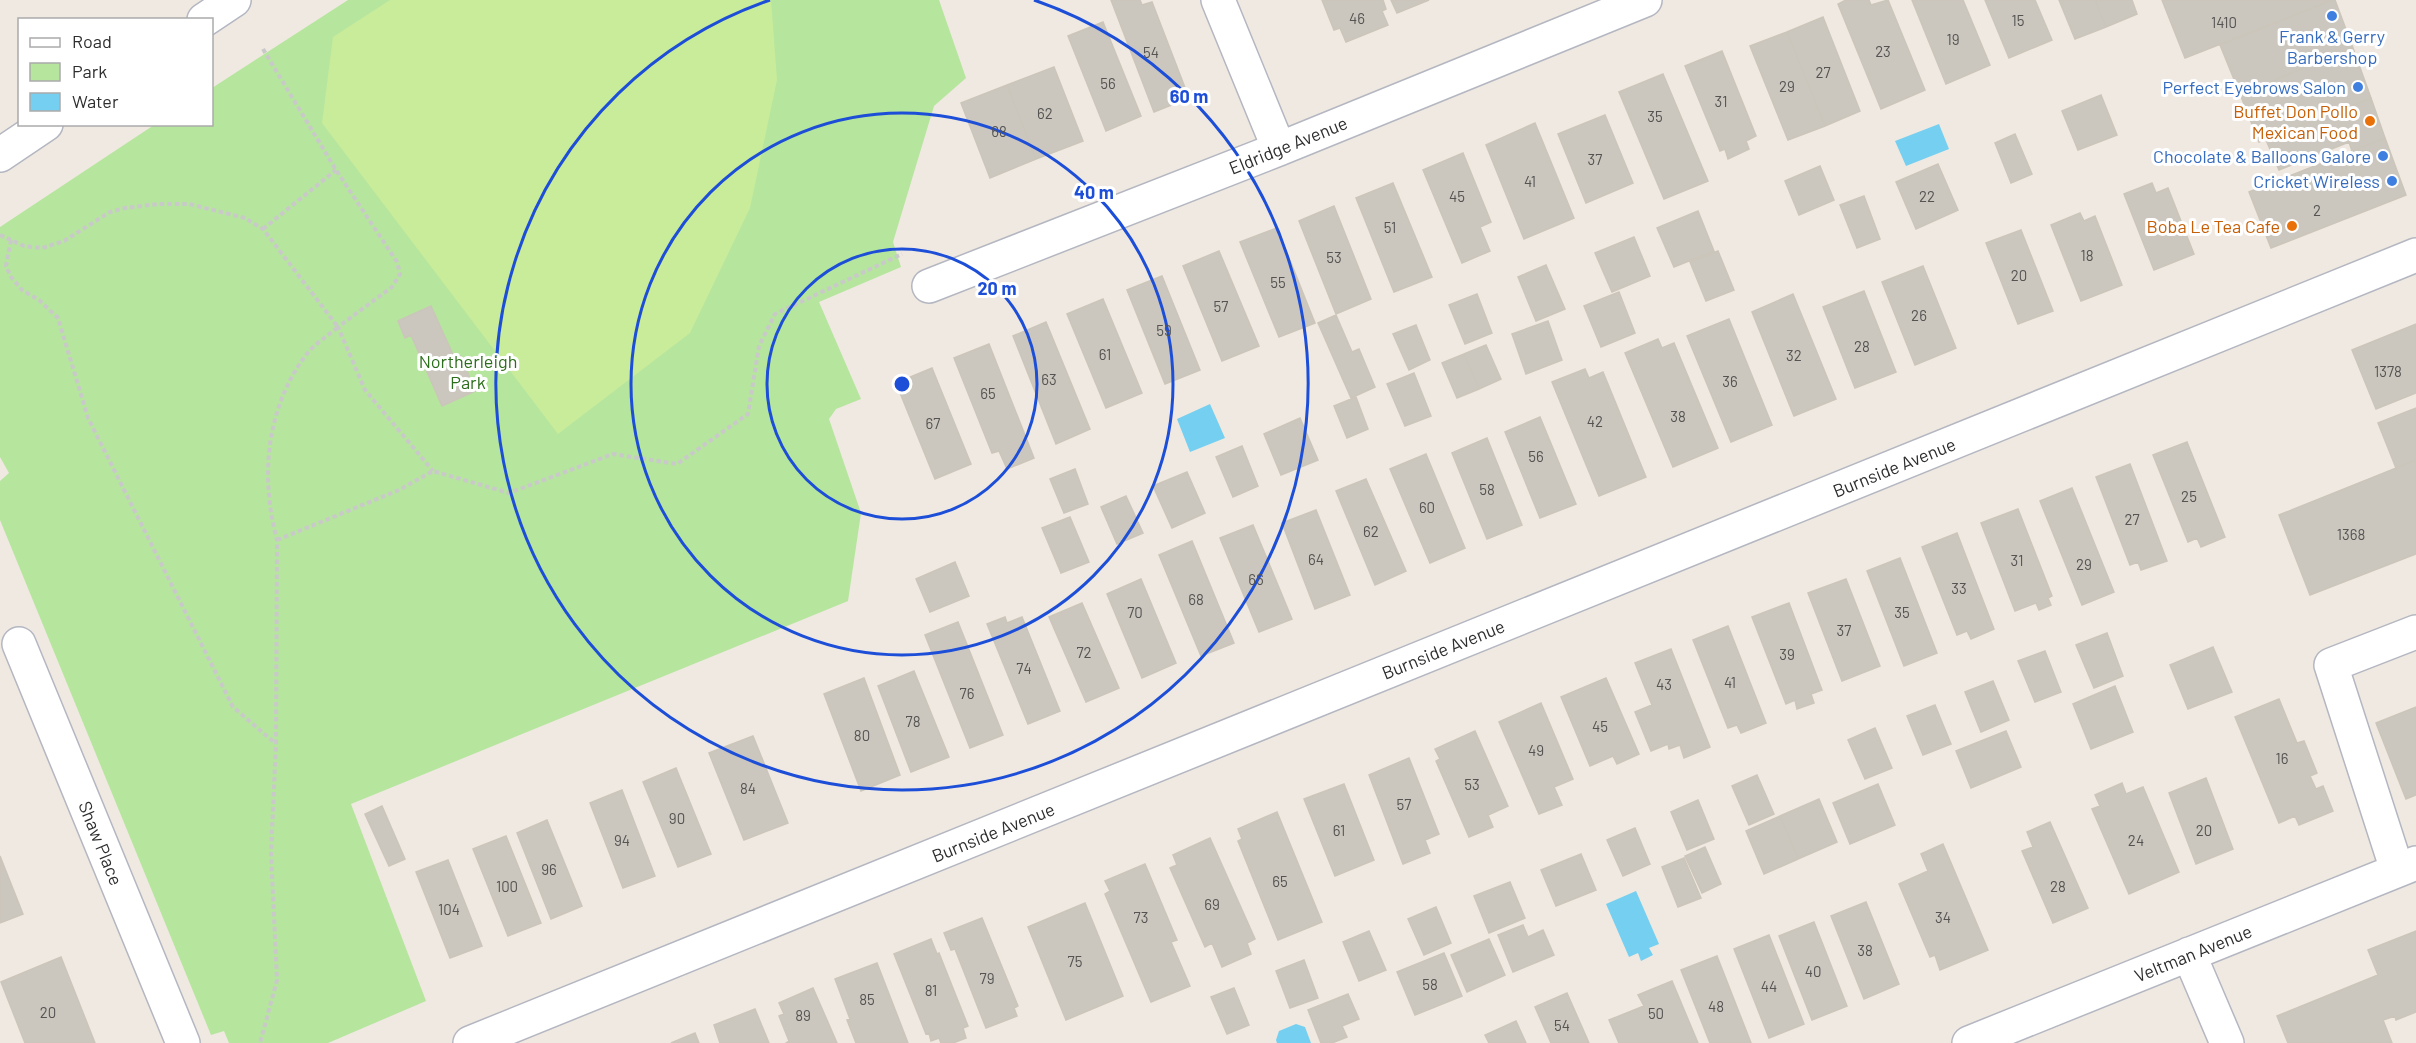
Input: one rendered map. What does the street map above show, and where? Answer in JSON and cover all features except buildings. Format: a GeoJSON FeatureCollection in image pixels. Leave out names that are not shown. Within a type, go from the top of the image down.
{"type":"FeatureCollection","features":[{"type":"Feature","properties":{"kind":"street"},"geometry":{"type":"LineString","coordinates":[[207,18],[234,0]]}},
{"type":"Feature","properties":{"kind":"street"},"geometry":{"type":"LineString","coordinates":[[1218,0],[1279,149]]}},
{"type":"Feature","properties":{"kind":"street","name":"Eldridge Avenue"},"geometry":{"type":"LineString","coordinates":[[929,285],[1279,149],[1645,0]]}},
{"type":"Feature","properties":{"kind":"street"},"geometry":{"type":"LineString","coordinates":[[0,155],[43,126]]}},
{"type":"Feature","properties":{"kind":"street","name":"Burnside Avenue"},"geometry":{"type":"LineString","coordinates":[[470,1043],[2416,255]]}},
{"type":"Feature","properties":{"kind":"street"},"geometry":{"type":"LineString","coordinates":[[2407,866],[2331,665],[2416,632]]}},
{"type":"Feature","properties":{"kind":"street","name":"Shaw Place"},"geometry":{"type":"LineString","coordinates":[[19,644],[183,1043]]}},
{"type":"Feature","properties":{"kind":"street","name":"Veltman Avenue"},"geometry":{"type":"LineString","coordinates":[[1970,1043],[2407,866]]}},
{"type":"Feature","properties":{"kind":"street"},"geometry":{"type":"LineString","coordinates":[[2189,954],[2227,1043]]}},
{"type":"Feature","properties":{"kind":"path"},"geometry":{"type":"LineString","coordinates":[[260,1043],[277,980],[271,854],[276,743],[277,540],[270,514],[267,473],[270,438],[282,398],[307,354],[338,327],[392,287],[400,274],[397,262],[336,170],[262,49]]}},
{"type":"Feature","properties":{"kind":"path"},"geometry":{"type":"LineString","coordinates":[[263,229],[336,170]]}},
{"type":"Feature","properties":{"kind":"path"},"geometry":{"type":"LineString","coordinates":[[0,235],[24,246],[42,248],[64,240],[110,212],[158,204],[189,204],[245,218],[263,229],[338,327],[365,390],[433,471],[509,493],[613,454],[677,464],[748,414],[759,346],[775,314],[903,254]]}},
{"type":"Feature","properties":{"kind":"path"},"geometry":{"type":"LineString","coordinates":[[11,240],[6,266],[11,277],[22,290],[39,300],[58,318],[88,417],[233,707],[276,743]]}},
{"type":"Feature","properties":{"kind":"path"},"geometry":{"type":"LineString","coordinates":[[277,540],[399,490],[433,471]]}},
{"type":"Feature","properties":{"kind":"green space","name":"Northerleigh Park"},"geometry":{"type":"Polygon","coordinates":[[[348,0],[939,0],[966,78],[934,106],[893,242],[901,267],[819,302],[861,399],[836,409],[829,419],[861,513],[848,601],[351,804],[426,1001],[328,1043],[229,1043],[224,1031],[211,1035],[0,520],[0,481],[9,473],[0,457],[0,227],[152,126],[213,126],[213,87],[348,0]]]}},
{"type":"Feature","properties":{"kind":"green space"},"geometry":{"type":"Polygon","coordinates":[[[390,0],[771,0],[777,80],[750,208],[690,333],[558,434],[322,123],[333,37],[390,0]]]}},
{"type":"Feature","properties":{"kind":"water"},"geometry":{"type":"Polygon","coordinates":[[[1939,124],[1949,149],[1906,166],[1895,141],[1939,124]]]}},
{"type":"Feature","properties":{"kind":"water"},"geometry":{"type":"Polygon","coordinates":[[[1210,404],[1225,438],[1190,452],[1177,419],[1210,404]]]}},
{"type":"Feature","properties":{"kind":"water"},"geometry":{"type":"Polygon","coordinates":[[[1636,891],[1659,944],[1649,948],[1653,955],[1641,961],[1638,953],[1629,957],[1606,904],[1636,891]]]}},
{"type":"Feature","properties":{"kind":"water"},"geometry":{"type":"Polygon","coordinates":[[[1296,1024],[1305,1027],[1311,1043],[1277,1043],[1279,1031],[1296,1024]]]}},
{"type":"Feature","properties":{"kind":"place","name":"Frank & Gerry Barbershop"},"geometry":{"type":"Point","coordinates":[2332,16]}},
{"type":"Feature","properties":{"kind":"place","name":"Perfect Eyebrows Salon"},"geometry":{"type":"Point","coordinates":[2358,87]}},
{"type":"Feature","properties":{"kind":"place","name":"Buffet Don Pollo Mexican Food"},"geometry":{"type":"Point","coordinates":[2370,121]}},
{"type":"Feature","properties":{"kind":"place","name":"Chocolate & Balloons Galore"},"geometry":{"type":"Point","coordinates":[2383,156]}},
{"type":"Feature","properties":{"kind":"place","name":"Cricket Wireless"},"geometry":{"type":"Point","coordinates":[2392,181]}},
{"type":"Feature","properties":{"kind":"place","name":"Boba Le Tea Cafe"},"geometry":{"type":"Point","coordinates":[2292,226]}}]}
